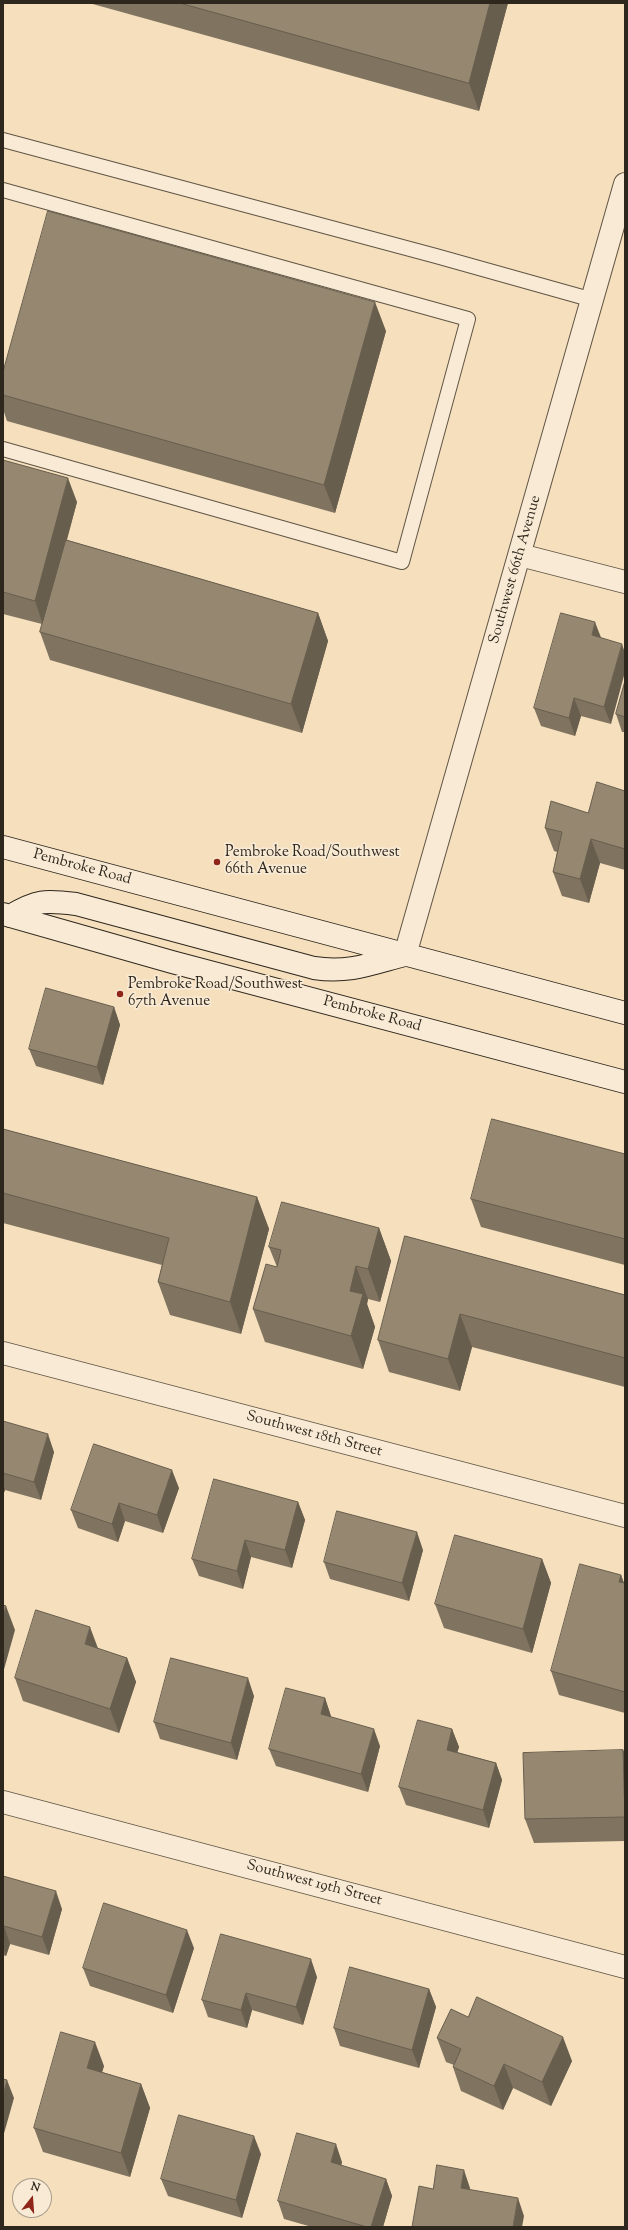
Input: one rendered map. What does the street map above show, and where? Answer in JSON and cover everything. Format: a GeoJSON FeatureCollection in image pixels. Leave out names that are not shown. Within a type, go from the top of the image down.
{"type":"FeatureCollection","features":[{"type":"Feature","properties":{"kind":"street","name":"Southwest 66th Avenue"},"geometry":{"type":"LineString","coordinates":[[405,955],[625,184]]}},
{"type":"Feature","properties":{"kind":"street"},"geometry":{"type":"LineString","coordinates":[[520,555],[625,582]]}},
{"type":"Feature","properties":{"kind":"street","name":"Pembroke Road"},"geometry":{"type":"LineString","coordinates":[[3,847],[625,1013]]}},
{"type":"Feature","properties":{"kind":"street"},"geometry":{"type":"LineString","coordinates":[[6,915],[30,904],[41,902],[76,904],[314,968],[336,971],[352,970],[405,955]]}},
{"type":"Feature","properties":{"kind":"street","name":"Pembroke Road"},"geometry":{"type":"LineString","coordinates":[[6,915],[172,962],[625,1082]]}},
{"type":"Feature","properties":{"kind":"street","name":"Southwest 18th Street"},"geometry":{"type":"LineString","coordinates":[[3,1353],[625,1516]]}},
{"type":"Feature","properties":{"kind":"street","name":"Southwest 19th Street"},"geometry":{"type":"LineString","coordinates":[[3,1802],[625,1967]]}},
{"type":"Feature","properties":{"kind":"lane"},"geometry":{"type":"LineString","coordinates":[[3,140],[436,256],[593,300]]}},
{"type":"Feature","properties":{"kind":"lane"},"geometry":{"type":"LineString","coordinates":[[3,190],[468,319],[402,562],[3,450]]}},
{"type":"Feature","properties":{"kind":"building"},"geometry":{"type":"Polygon","coordinates":[[[180,3],[490,3],[469,83],[180,3]]]}},
{"type":"Feature","properties":{"kind":"building"},"geometry":{"type":"Polygon","coordinates":[[[48,211],[375,302],[324,485],[3,395],[3,372],[48,211]]]}},
{"type":"Feature","properties":{"kind":"building"},"geometry":{"type":"Polygon","coordinates":[[[3,460],[68,478],[35,601],[3,592],[3,460]]]}},
{"type":"Feature","properties":{"kind":"building"},"geometry":{"type":"Polygon","coordinates":[[[66,540],[318,613],[291,704],[40,632],[66,540]]]}},
{"type":"Feature","properties":{"kind":"building"},"geometry":{"type":"Polygon","coordinates":[[[561,613],[595,622],[592,635],[622,644],[604,707],[574,698],[569,718],[534,708],[561,613]]]}},
{"type":"Feature","properties":{"kind":"building"},"geometry":{"type":"Polygon","coordinates":[[[625,681],[625,717],[616,714],[625,681]]]}},
{"type":"Feature","properties":{"kind":"building"},"geometry":{"type":"Polygon","coordinates":[[[597,782],[625,791],[625,849],[591,839],[580,879],[553,872],[562,832],[545,828],[551,801],[588,813],[597,782]]]}},
{"type":"Feature","properties":{"kind":"building"},"geometry":{"type":"Polygon","coordinates":[[[46,988],[114,1007],[97,1067],[29,1049],[46,988]]]}},
{"type":"Feature","properties":{"kind":"building"},"geometry":{"type":"Polygon","coordinates":[[[492,1119],[625,1154],[625,1239],[471,1199],[492,1119]]]}},
{"type":"Feature","properties":{"kind":"building"},"geometry":{"type":"Polygon","coordinates":[[[3,1129],[257,1197],[230,1302],[158,1282],[169,1238],[3,1193],[3,1129]]]}},
{"type":"Feature","properties":{"kind":"building"},"geometry":{"type":"Polygon","coordinates":[[[282,1202],[379,1228],[368,1269],[356,1266],[350,1291],[363,1294],[351,1336],[253,1309],[266,1264],[277,1267],[281,1250],[269,1247],[282,1202]]]}},
{"type":"Feature","properties":{"kind":"building"},"geometry":{"type":"Polygon","coordinates":[[[405,1236],[625,1295],[625,1358],[460,1314],[448,1359],[378,1340],[405,1236]]]}},
{"type":"Feature","properties":{"kind":"building"},"geometry":{"type":"Polygon","coordinates":[[[3,1421],[48,1434],[34,1482],[3,1473],[3,1421]]]}},
{"type":"Feature","properties":{"kind":"building"},"geometry":{"type":"Polygon","coordinates":[[[94,1444],[172,1470],[157,1515],[119,1503],[112,1524],[71,1510],[94,1444]]]}},
{"type":"Feature","properties":{"kind":"building"},"geometry":{"type":"Polygon","coordinates":[[[214,1479],[298,1502],[285,1550],[245,1540],[237,1571],[192,1559],[214,1479]]]}},
{"type":"Feature","properties":{"kind":"building"},"geometry":{"type":"Polygon","coordinates":[[[337,1511],[417,1532],[402,1583],[324,1562],[337,1511]]]}},
{"type":"Feature","properties":{"kind":"building"},"geometry":{"type":"Polygon","coordinates":[[[455,1535],[542,1559],[523,1629],[435,1604],[455,1535]]]}},
{"type":"Feature","properties":{"kind":"building"},"geometry":{"type":"Polygon","coordinates":[[[580,1564],[621,1575],[619,1582],[625,1583],[625,1692],[551,1671],[580,1564]]]}},
{"type":"Feature","properties":{"kind":"building"},"geometry":{"type":"Polygon","coordinates":[[[3,1605],[6,1606],[3,1618],[3,1605]]]}},
{"type":"Feature","properties":{"kind":"building"},"geometry":{"type":"Polygon","coordinates":[[[36,1610],[90,1627],[85,1644],[127,1658],[110,1709],[15,1678],[36,1610]]]}},
{"type":"Feature","properties":{"kind":"building"},"geometry":{"type":"Polygon","coordinates":[[[171,1658],[248,1678],[231,1743],[154,1722],[171,1658]]]}},
{"type":"Feature","properties":{"kind":"building"},"geometry":{"type":"Polygon","coordinates":[[[286,1688],[325,1698],[321,1714],[374,1729],[361,1774],[269,1749],[286,1688]]]}},
{"type":"Feature","properties":{"kind":"building"},"geometry":{"type":"Polygon","coordinates":[[[418,1720],[452,1729],[447,1750],[496,1763],[483,1810],[399,1787],[418,1720]]]}},
{"type":"Feature","properties":{"kind":"building"},"geometry":{"type":"Polygon","coordinates":[[[623,1750],[625,1817],[525,1819],[523,1753],[623,1750]]]}},
{"type":"Feature","properties":{"kind":"building"},"geometry":{"type":"Polygon","coordinates":[[[3,1876],[56,1891],[42,1937],[4,1926],[3,1929],[3,1876]]]}},
{"type":"Feature","properties":{"kind":"building"},"geometry":{"type":"Polygon","coordinates":[[[104,1903],[187,1930],[166,1995],[83,1968],[104,1903]]]}},
{"type":"Feature","properties":{"kind":"building"},"geometry":{"type":"Polygon","coordinates":[[[221,1934],[311,1959],[296,2007],[246,1993],[241,2010],[202,2000],[221,1934]]]}},
{"type":"Feature","properties":{"kind":"building"},"geometry":{"type":"Polygon","coordinates":[[[350,1967],[429,1989],[412,2050],[334,2028],[350,1967]]]}},
{"type":"Feature","properties":{"kind":"building"},"geometry":{"type":"Polygon","coordinates":[[[477,1997],[563,2037],[542,2082],[504,2064],[494,2086],[453,2067],[461,2049],[437,2038],[451,2009],[468,2017],[477,1997]]]}},
{"type":"Feature","properties":{"kind":"building"},"geometry":{"type":"Polygon","coordinates":[[[61,2032],[95,2042],[87,2068],[141,2084],[121,2153],[34,2128],[61,2032]]]}},
{"type":"Feature","properties":{"kind":"building"},"geometry":{"type":"Polygon","coordinates":[[[3,2079],[7,2080],[3,2096],[3,2079]]]}},
{"type":"Feature","properties":{"kind":"building"},"geometry":{"type":"Polygon","coordinates":[[[179,2115],[254,2136],[236,2200],[161,2179],[179,2115]]]}},
{"type":"Feature","properties":{"kind":"building"},"geometry":{"type":"Polygon","coordinates":[[[297,2133],[336,2144],[331,2162],[386,2179],[371,2227],[278,2201],[297,2133]]]}},
{"type":"Feature","properties":{"kind":"building"},"geometry":{"type":"Polygon","coordinates":[[[437,2165],[464,2170],[461,2188],[518,2198],[513,2227],[412,2227],[419,2186],[433,2189],[437,2165]]]}},
{"type":"Feature","properties":{"kind":"place","name":"Pembroke Road/Southwest 66th Avenue"},"geometry":{"type":"Point","coordinates":[217,862]}},
{"type":"Feature","properties":{"kind":"place","name":"Pembroke Road/Southwest 67th Avenue"},"geometry":{"type":"Point","coordinates":[120,994]}}]}
